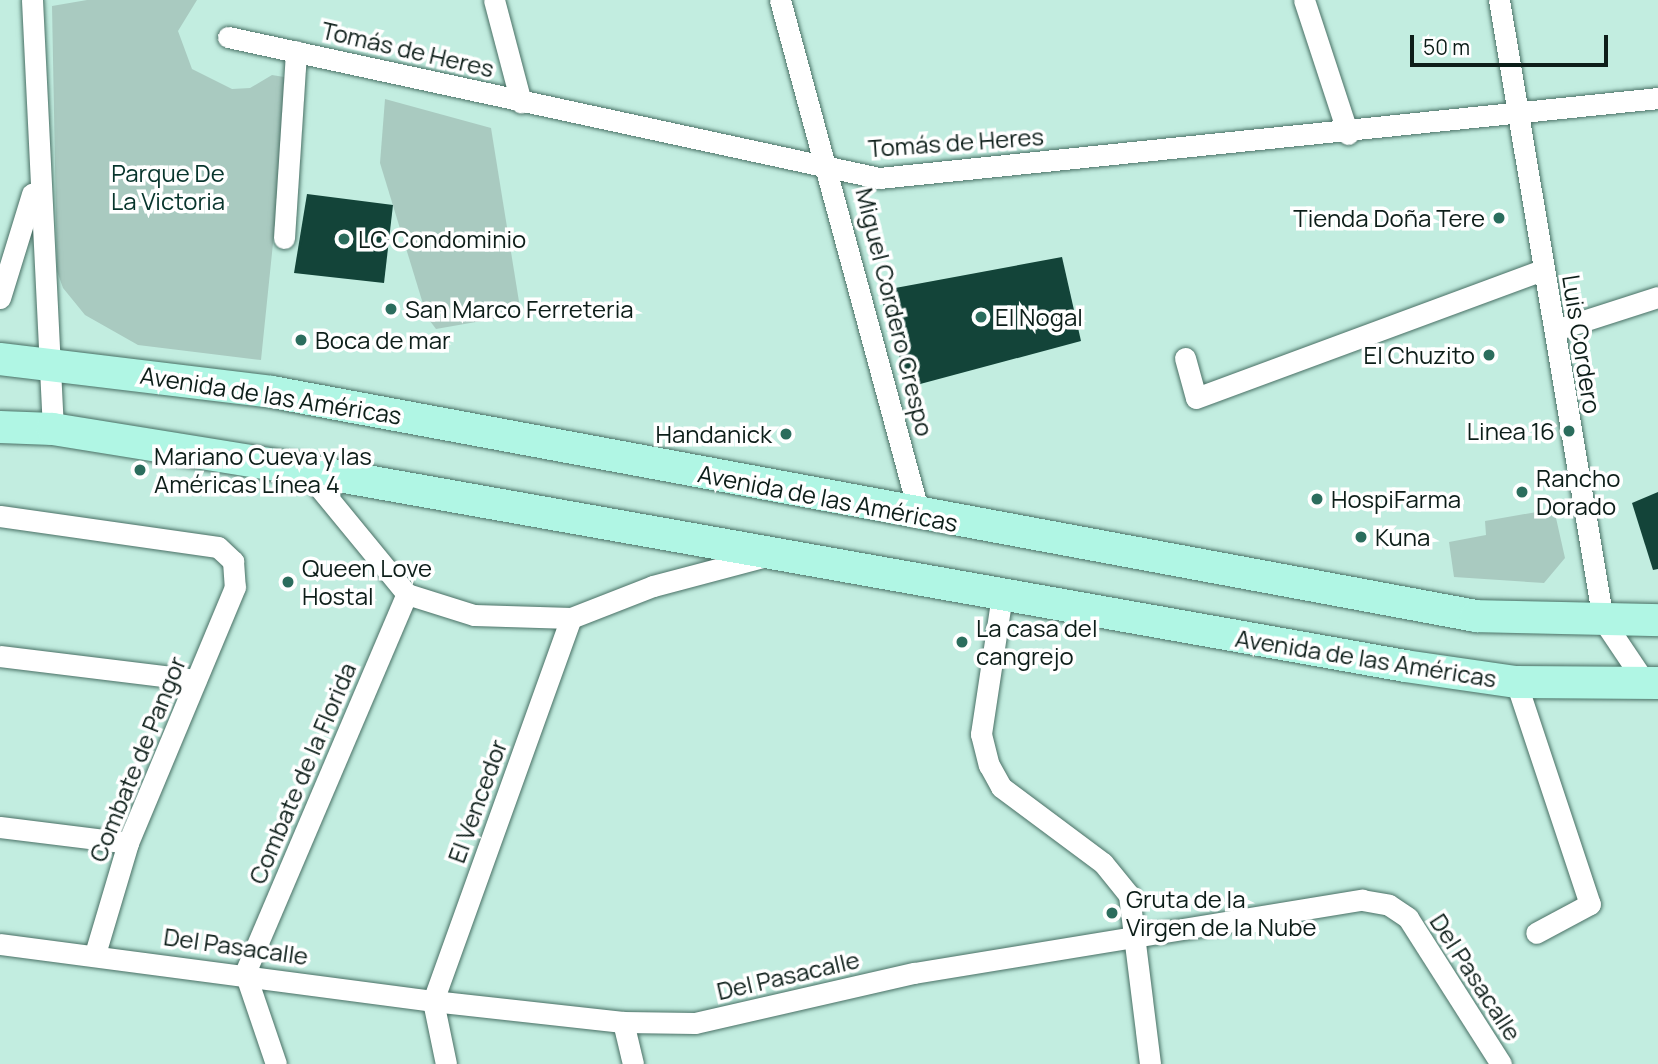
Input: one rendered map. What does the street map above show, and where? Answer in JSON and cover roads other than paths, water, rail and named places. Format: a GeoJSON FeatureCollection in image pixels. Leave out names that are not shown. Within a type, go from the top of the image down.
{"type":"FeatureCollection","features":[{"type":"Feature","properties":{"kind":"main road","name":"Avenida de las Américas"},"geometry":{"type":"LineString","coordinates":[[0,359],[50,361],[272,392],[920,517],[1476,616],[1658,620]]}},
{"type":"Feature","properties":{"kind":"main road","name":"Avenida de las Américas"},"geometry":{"type":"LineString","coordinates":[[0,427],[53,429],[305,470],[1002,595],[1516,682],[1652,684]]}},
{"type":"Feature","properties":{"kind":"street"},"geometry":{"type":"LineString","coordinates":[[32,0],[37,172],[53,429]]}},
{"type":"Feature","properties":{"kind":"street"},"geometry":{"type":"LineString","coordinates":[[494,0],[521,102]]}},
{"type":"Feature","properties":{"kind":"street","name":"Miguel Cordero Crespo"},"geometry":{"type":"LineString","coordinates":[[780,0],[832,172],[920,517]]}},
{"type":"Feature","properties":{"kind":"street"},"geometry":{"type":"LineString","coordinates":[[1304,0],[1348,134]]}},
{"type":"Feature","properties":{"kind":"street","name":"Luis Cordero"},"geometry":{"type":"LineString","coordinates":[[1499,0],[1603,620],[1652,684]]}},
{"type":"Feature","properties":{"kind":"street","name":"Tomás de Heres"},"geometry":{"type":"LineString","coordinates":[[228,37],[832,172],[879,178],[1348,134],[1658,98]]}},
{"type":"Feature","properties":{"kind":"street"},"geometry":{"type":"LineString","coordinates":[[284,237],[296,51]]}},
{"type":"Feature","properties":{"kind":"street"},"geometry":{"type":"LineString","coordinates":[[0,298],[22,242],[37,172]]}},
{"type":"Feature","properties":{"kind":"street"},"geometry":{"type":"LineString","coordinates":[[1185,358],[1196,398],[1544,269]]}},
{"type":"Feature","properties":{"kind":"street"},"geometry":{"type":"LineString","coordinates":[[1555,330],[1658,297]]}},
{"type":"Feature","properties":{"kind":"street"},"geometry":{"type":"LineString","coordinates":[[305,470],[407,594],[474,615],[571,618],[653,586],[780,554]]}},
{"type":"Feature","properties":{"kind":"street","name":"Combate de Pangor"},"geometry":{"type":"LineString","coordinates":[[0,516],[218,547],[233,561],[236,587],[128,843],[95,954]]}},
{"type":"Feature","properties":{"kind":"street","name":"Combate de la Florida"},"geometry":{"type":"LineString","coordinates":[[245,973],[407,594]]}},
{"type":"Feature","properties":{"kind":"street"},"geometry":{"type":"LineString","coordinates":[[1002,595],[981,734],[989,765],[1001,787],[1103,863],[1129,895],[1139,936],[1150,1064]]}},
{"type":"Feature","properties":{"kind":"street","name":"El Vencedor"},"geometry":{"type":"LineString","coordinates":[[433,1001],[571,618]]}},
{"type":"Feature","properties":{"kind":"street"},"geometry":{"type":"LineString","coordinates":[[0,656],[196,680]]}},
{"type":"Feature","properties":{"kind":"street"},"geometry":{"type":"LineString","coordinates":[[1516,682],[1590,904],[1536,933]]}},
{"type":"Feature","properties":{"kind":"street"},"geometry":{"type":"LineString","coordinates":[[0,827],[128,843]]}},
{"type":"Feature","properties":{"kind":"street","name":"Del Pasacalle"},"geometry":{"type":"LineString","coordinates":[[0,944],[245,973],[433,1001],[623,1022],[695,1023],[914,973],[1362,900],[1389,905],[1408,918],[1501,1064]]}},
{"type":"Feature","properties":{"kind":"street"},"geometry":{"type":"LineString","coordinates":[[245,973],[276,1064]]}},
{"type":"Feature","properties":{"kind":"street"},"geometry":{"type":"LineString","coordinates":[[433,1001],[446,1064]]}},
{"type":"Feature","properties":{"kind":"street"},"geometry":{"type":"LineString","coordinates":[[623,1022],[633,1064]]}},
{"type":"Feature","properties":{"kind":"place","name":"Tienda Doña Tere"},"geometry":{"type":"Point","coordinates":[1499,218]}},
{"type":"Feature","properties":{"kind":"place","name":"LC Condominio"},"geometry":{"type":"Point","coordinates":[344,239]}},
{"type":"Feature","properties":{"kind":"place","name":"San Marco Ferreteria"},"geometry":{"type":"Point","coordinates":[391,309]}},
{"type":"Feature","properties":{"kind":"place","name":"El Nogal"},"geometry":{"type":"Point","coordinates":[981,317]}},
{"type":"Feature","properties":{"kind":"place","name":"Boca de mar"},"geometry":{"type":"Point","coordinates":[301,340]}},
{"type":"Feature","properties":{"kind":"place","name":"El Chuzito"},"geometry":{"type":"Point","coordinates":[1489,355]}},
{"type":"Feature","properties":{"kind":"place","name":"Linea 16"},"geometry":{"type":"Point","coordinates":[1569,431]}},
{"type":"Feature","properties":{"kind":"place","name":"Handanick"},"geometry":{"type":"Point","coordinates":[786,434]}},
{"type":"Feature","properties":{"kind":"place","name":"Mariano Cueva y las Américas Línea 4"},"geometry":{"type":"Point","coordinates":[140,470]}},
{"type":"Feature","properties":{"kind":"place","name":"Rancho Dorado"},"geometry":{"type":"Point","coordinates":[1522,492]}},
{"type":"Feature","properties":{"kind":"place","name":"HospiFarma"},"geometry":{"type":"Point","coordinates":[1317,499]}},
{"type":"Feature","properties":{"kind":"place","name":"Kuna"},"geometry":{"type":"Point","coordinates":[1361,537]}},
{"type":"Feature","properties":{"kind":"place","name":"Queen Love Hostal"},"geometry":{"type":"Point","coordinates":[288,582]}},
{"type":"Feature","properties":{"kind":"place","name":"La casa del cangrejo"},"geometry":{"type":"Point","coordinates":[962,642]}},
{"type":"Feature","properties":{"kind":"place","name":"Gruta de la Virgen de la Nube"},"geometry":{"type":"Point","coordinates":[1112,913]}},
{"type":"Feature","properties":{"kind":"park label","name":"Parque De La Victoria"},"geometry":{"type":"Point","coordinates":[168,187]}}]}
